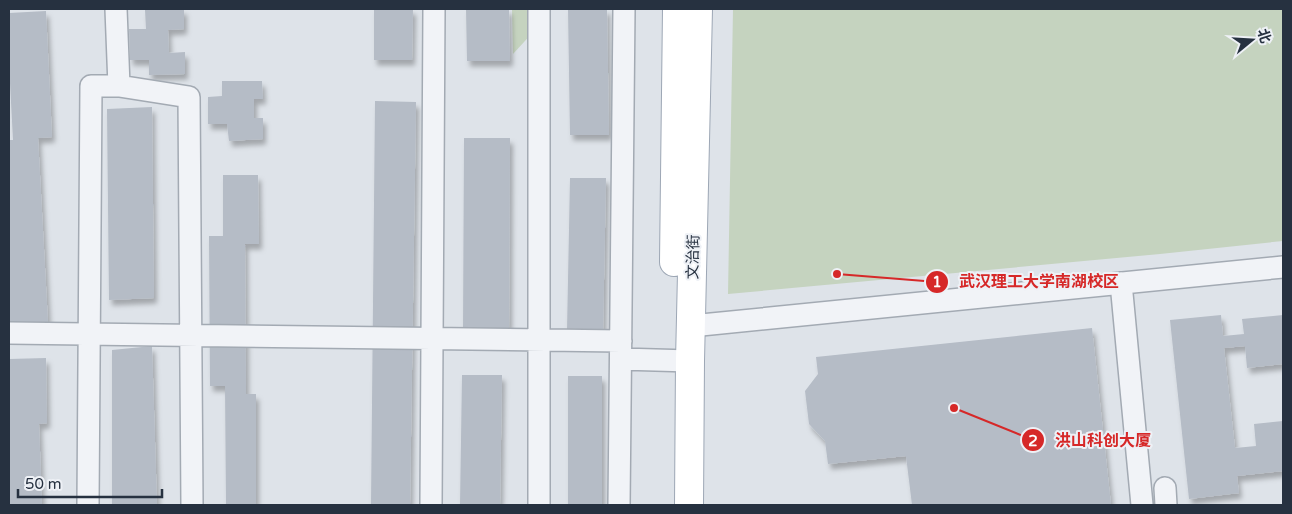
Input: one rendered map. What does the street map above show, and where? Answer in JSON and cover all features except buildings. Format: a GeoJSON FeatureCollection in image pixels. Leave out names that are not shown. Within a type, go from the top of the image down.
{"type":"FeatureCollection","features":[{"type":"Feature","properties":{"kind":"main road","name":"文治街"},"geometry":{"type":"LineString","coordinates":[[676,9],[681,361],[689,505]]}},
{"type":"Feature","properties":{"kind":"main road","name":"文治街"},"geometry":{"type":"LineString","coordinates":[[670,505],[681,361],[691,326],[698,9]]}},
{"type":"Feature","properties":{"kind":"street"},"geometry":{"type":"LineString","coordinates":[[116,9],[119,86]]}},
{"type":"Feature","properties":{"kind":"street"},"geometry":{"type":"LineString","coordinates":[[431,505],[434,9]]}},
{"type":"Feature","properties":{"kind":"street"},"geometry":{"type":"LineString","coordinates":[[539,9],[540,505]]}},
{"type":"Feature","properties":{"kind":"street"},"geometry":{"type":"LineString","coordinates":[[620,505],[624,9]]}},
{"type":"Feature","properties":{"kind":"street"},"geometry":{"type":"LineString","coordinates":[[88,505],[91,86],[119,86],[189,97],[192,505]]}},
{"type":"Feature","properties":{"kind":"street"},"geometry":{"type":"LineString","coordinates":[[691,326],[1283,267]]}},
{"type":"Feature","properties":{"kind":"street"},"geometry":{"type":"LineString","coordinates":[[1121,283],[1142,505]]}},
{"type":"Feature","properties":{"kind":"street"},"geometry":{"type":"LineString","coordinates":[[9,333],[539,340],[621,350],[681,361]]}},
{"type":"Feature","properties":{"kind":"green space"},"geometry":{"type":"Polygon","coordinates":[[[512,9],[547,9],[547,17],[513,54],[512,9]]]}},
{"type":"Feature","properties":{"kind":"green space"},"geometry":{"type":"Polygon","coordinates":[[[733,9],[1283,9],[1283,241],[728,294],[733,9]]]}},
{"type":"Feature","properties":{"kind":"place","name":"武汉理工大学南湖校区"},"geometry":{"type":"Point","coordinates":[837,274]}},
{"type":"Feature","properties":{"kind":"place","name":"洪山科创大厦"},"geometry":{"type":"Point","coordinates":[954,408]}}]}
